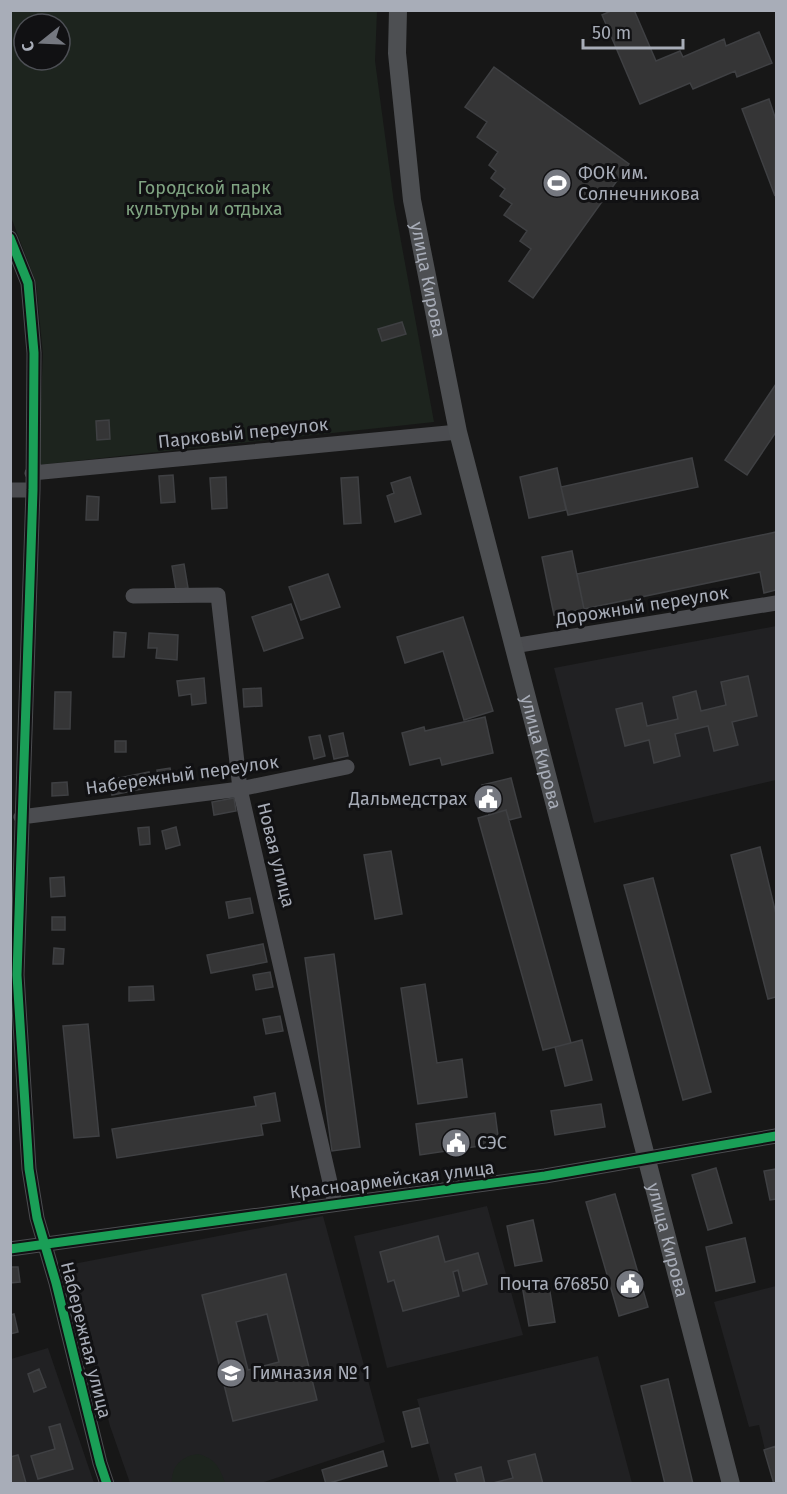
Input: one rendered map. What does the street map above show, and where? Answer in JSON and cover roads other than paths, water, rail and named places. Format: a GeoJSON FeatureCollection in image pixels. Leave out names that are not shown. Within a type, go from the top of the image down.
{"type":"FeatureCollection","features":[{"type":"Feature","properties":{"kind":"main road","name":"улица Кирова"},"geometry":{"type":"LineString","coordinates":[[398,10],[397,53],[412,200],[458,432],[648,1159],[730,1484]]}},
{"type":"Feature","properties":{"kind":"street","name":"Набережная улица"},"geometry":{"type":"LineString","coordinates":[[10,238],[28,283],[34,353],[33,490],[17,975],[29,1169],[45,1245],[107,1484]]}},
{"type":"Feature","properties":{"kind":"street","name":"Парковый переулок"},"geometry":{"type":"LineString","coordinates":[[32,473],[458,432]]}},
{"type":"Feature","properties":{"kind":"street"},"geometry":{"type":"LineString","coordinates":[[10,490],[33,490]]}},
{"type":"Feature","properties":{"kind":"street","name":"Новая улица"},"geometry":{"type":"LineString","coordinates":[[133,596],[218,595],[240,789],[335,1204]]}},
{"type":"Feature","properties":{"kind":"street","name":"Дорожный переулок"},"geometry":{"type":"LineString","coordinates":[[513,646],[777,603]]}},
{"type":"Feature","properties":{"kind":"street","name":"Набережный переулок"},"geometry":{"type":"LineString","coordinates":[[21,817],[240,789],[347,767]]}},
{"type":"Feature","properties":{"kind":"street","name":"Красноармейская улица"},"geometry":{"type":"LineString","coordinates":[[10,1249],[545,1176],[777,1136]]}},
{"type":"Feature","properties":{"kind":"place","name":"ФОК им. Солнечникова"},"geometry":{"type":"Point","coordinates":[557,183]}},
{"type":"Feature","properties":{"kind":"place","name":"Дальмедстрах"},"geometry":{"type":"Point","coordinates":[488,799]}},
{"type":"Feature","properties":{"kind":"place","name":"СЭС"},"geometry":{"type":"Point","coordinates":[456,1143]}},
{"type":"Feature","properties":{"kind":"place","name":"Почта 676850"},"geometry":{"type":"Point","coordinates":[630,1284]}},
{"type":"Feature","properties":{"kind":"place","name":"Гимназия № 1"},"geometry":{"type":"Point","coordinates":[231,1373]}},
{"type":"Feature","properties":{"kind":"park label","name":"Городской парк культуры и отдыха"},"geometry":{"type":"Point","coordinates":[204,198]}}]}
